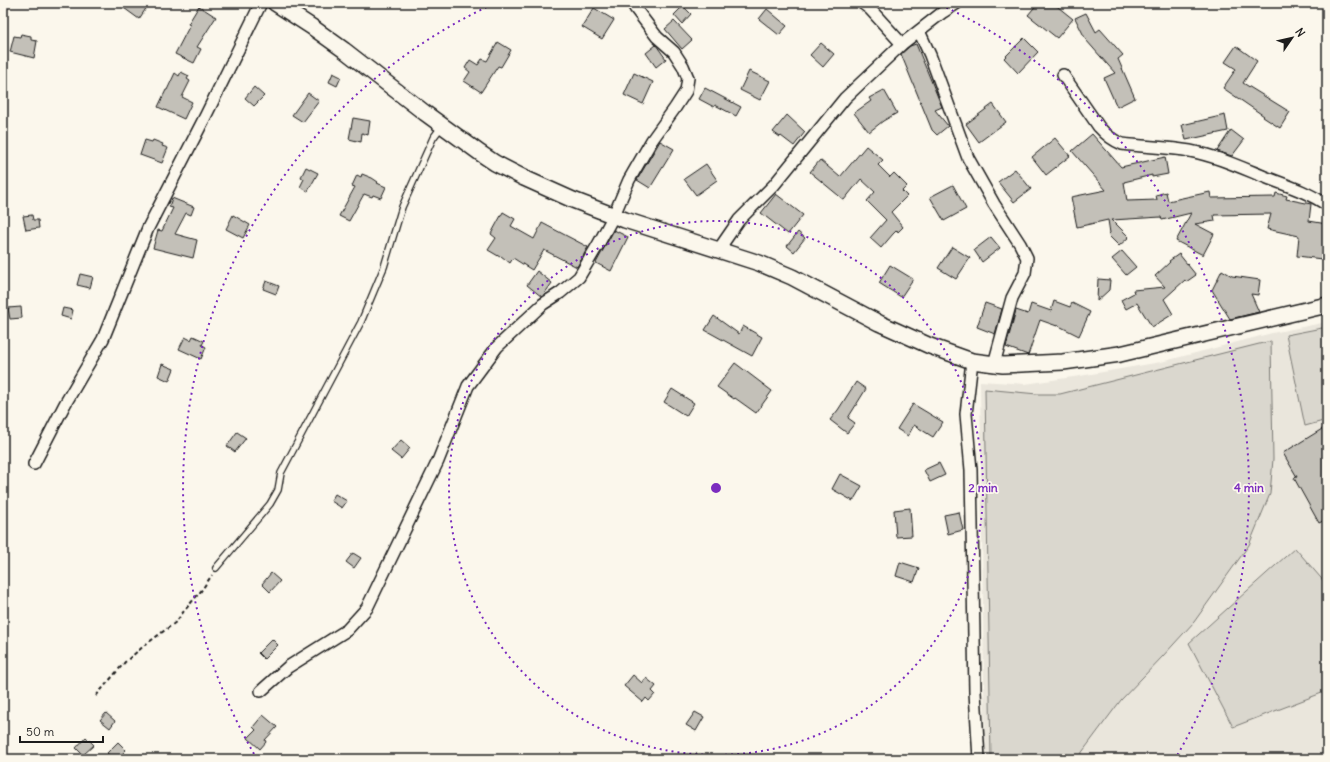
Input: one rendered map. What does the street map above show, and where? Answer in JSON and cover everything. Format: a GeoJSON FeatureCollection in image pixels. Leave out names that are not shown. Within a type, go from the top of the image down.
{"type":"FeatureCollection","features":[{"type":"Feature","properties":{"kind":"street"},"geometry":{"type":"LineString","coordinates":[[34,464],[64,404],[103,339],[148,228],[261,3]]}},
{"type":"Feature","properties":{"kind":"street"},"geometry":{"type":"LineString","coordinates":[[275,3],[344,50],[442,126],[480,153],[511,172],[573,200],[640,225],[759,263],[792,277],[879,324],[930,346],[972,361],[1003,365],[1063,362],[1120,354],[1327,305]]}},
{"type":"Feature","properties":{"kind":"street"},"geometry":{"type":"LineString","coordinates":[[261,691],[288,667],[347,630],[367,608],[381,582],[438,461],[468,386],[497,347],[543,304],[560,293],[578,277],[599,243],[614,215],[629,180],[652,140],[686,91],[688,78],[683,66],[674,52],[657,36],[635,8],[634,3]]}},
{"type":"Feature","properties":{"kind":"street"},"geometry":{"type":"LineString","coordinates":[[862,3],[870,9],[902,44]]}},
{"type":"Feature","properties":{"kind":"street"},"geometry":{"type":"LineString","coordinates":[[719,249],[739,220],[774,185],[845,98],[902,44],[957,3]]}},
{"type":"Feature","properties":{"kind":"street"},"geometry":{"type":"LineString","coordinates":[[919,30],[968,158],[1027,258],[1024,273],[1012,298],[994,364]]}},
{"type":"Feature","properties":{"kind":"street"},"geometry":{"type":"LineString","coordinates":[[1063,75],[1099,127],[1105,134],[1117,142],[1122,144],[1191,151],[1217,158],[1296,189],[1327,205]]}},
{"type":"Feature","properties":{"kind":"street"},"geometry":{"type":"LineString","coordinates":[[972,361],[966,414],[971,470],[975,692],[979,759]]}},
{"type":"Feature","properties":{"kind":"lane"},"geometry":{"type":"LineString","coordinates":[[216,568],[254,524],[276,495],[281,473],[329,384],[369,304],[384,267],[405,202],[433,138],[442,126]]}},
{"type":"Feature","properties":{"kind":"path"},"geometry":{"type":"LineString","coordinates":[[96,696],[125,662],[176,622],[184,610],[201,591],[216,568]]}},
{"type":"Feature","properties":{"kind":"shaded area"},"geometry":{"type":"Polygon","coordinates":[[[1327,322],[1327,759],[985,759],[980,381],[1025,384],[1080,376],[1161,362],[1272,333],[1327,322]]]}},
{"type":"Feature","properties":{"kind":"shaded area"},"geometry":{"type":"Polygon","coordinates":[[[1327,327],[1327,420],[1305,426],[1286,335],[1327,327]]]}},
{"type":"Feature","properties":{"kind":"shaded area"},"geometry":{"type":"Polygon","coordinates":[[[1271,341],[1273,459],[1270,494],[1249,545],[1194,622],[1121,700],[1077,759],[991,759],[985,389],[1037,394],[1060,394],[1271,341]]]}},
{"type":"Feature","properties":{"kind":"shaded area"},"geometry":{"type":"Polygon","coordinates":[[[1295,548],[1327,585],[1327,691],[1233,727],[1189,643],[1295,548]]]}},
{"type":"Feature","properties":{"kind":"building"},"geometry":{"type":"Polygon","coordinates":[[[117,3],[142,3],[147,7],[139,19],[117,3]]]}},
{"type":"Feature","properties":{"kind":"building"},"geometry":{"type":"Polygon","coordinates":[[[1038,3],[1053,3],[1073,19],[1057,38],[1028,15],[1038,3]]]}},
{"type":"Feature","properties":{"kind":"building"},"geometry":{"type":"Polygon","coordinates":[[[199,6],[216,17],[197,47],[201,49],[194,63],[175,54],[190,25],[188,24],[199,6]]]}},
{"type":"Feature","properties":{"kind":"building"},"geometry":{"type":"Polygon","coordinates":[[[683,6],[691,14],[682,24],[674,15],[683,6]]]}},
{"type":"Feature","properties":{"kind":"building"},"geometry":{"type":"Polygon","coordinates":[[[594,8],[614,20],[602,39],[582,27],[594,8]]]}},
{"type":"Feature","properties":{"kind":"building"},"geometry":{"type":"Polygon","coordinates":[[[767,9],[787,26],[779,35],[759,19],[767,9]]]}},
{"type":"Feature","properties":{"kind":"building"},"geometry":{"type":"Polygon","coordinates":[[[1086,13],[1096,32],[1100,29],[1123,55],[1118,59],[1135,98],[1117,107],[1104,78],[1115,73],[1086,40],[1075,18],[1086,13]]]}},
{"type":"Feature","properties":{"kind":"building"},"geometry":{"type":"Polygon","coordinates":[[[674,21],[692,40],[682,49],[665,29],[674,21]]]}},
{"type":"Feature","properties":{"kind":"building"},"geometry":{"type":"Polygon","coordinates":[[[21,34],[31,36],[31,40],[37,41],[34,58],[10,52],[14,36],[20,37],[21,34]]]}},
{"type":"Feature","properties":{"kind":"building"},"geometry":{"type":"Polygon","coordinates":[[[1024,38],[1038,52],[1018,73],[1004,58],[1024,38]]]}},
{"type":"Feature","properties":{"kind":"building"},"geometry":{"type":"Polygon","coordinates":[[[498,42],[511,50],[501,67],[498,66],[481,92],[464,81],[470,72],[465,68],[470,60],[478,65],[482,59],[487,61],[498,42]]]}},
{"type":"Feature","properties":{"kind":"building"},"geometry":{"type":"Polygon","coordinates":[[[821,43],[834,54],[823,67],[810,55],[821,43]]]}},
{"type":"Feature","properties":{"kind":"building"},"geometry":{"type":"Polygon","coordinates":[[[916,44],[942,107],[935,110],[948,126],[937,135],[932,130],[901,54],[910,46],[916,44]]]}},
{"type":"Feature","properties":{"kind":"building"},"geometry":{"type":"Polygon","coordinates":[[[656,45],[666,59],[656,67],[646,53],[656,45]]]}},
{"type":"Feature","properties":{"kind":"building"},"geometry":{"type":"Polygon","coordinates":[[[1236,46],[1257,61],[1243,83],[1290,112],[1280,128],[1223,88],[1236,69],[1225,62],[1236,46]]]}},
{"type":"Feature","properties":{"kind":"building"},"geometry":{"type":"Polygon","coordinates":[[[749,71],[770,81],[760,100],[740,90],[749,71]]]}},
{"type":"Feature","properties":{"kind":"building"},"geometry":{"type":"Polygon","coordinates":[[[181,72],[189,76],[187,79],[190,81],[182,97],[192,102],[184,119],[158,107],[175,73],[179,76],[181,72]]]}},
{"type":"Feature","properties":{"kind":"building"},"geometry":{"type":"Polygon","coordinates":[[[333,73],[341,77],[337,86],[329,82],[333,73]]]}},
{"type":"Feature","properties":{"kind":"building"},"geometry":{"type":"Polygon","coordinates":[[[634,73],[653,82],[643,104],[624,95],[634,73]]]}},
{"type":"Feature","properties":{"kind":"building"},"geometry":{"type":"Polygon","coordinates":[[[254,87],[264,96],[254,106],[245,98],[254,87]]]}},
{"type":"Feature","properties":{"kind":"building"},"geometry":{"type":"Polygon","coordinates":[[[705,88],[741,107],[736,116],[715,105],[714,107],[699,99],[705,88]]]}},
{"type":"Feature","properties":{"kind":"building"},"geometry":{"type":"Polygon","coordinates":[[[884,90],[897,113],[883,121],[869,132],[854,113],[871,101],[869,98],[884,90]]]}},
{"type":"Feature","properties":{"kind":"building"},"geometry":{"type":"Polygon","coordinates":[[[308,93],[319,101],[303,122],[292,115],[308,93]]]}},
{"type":"Feature","properties":{"kind":"building"},"geometry":{"type":"Polygon","coordinates":[[[993,104],[1006,122],[979,142],[966,124],[993,104]]]}},
{"type":"Feature","properties":{"kind":"building"},"geometry":{"type":"Polygon","coordinates":[[[787,115],[805,132],[794,146],[773,132],[787,115]]]}},
{"type":"Feature","properties":{"kind":"building"},"geometry":{"type":"Polygon","coordinates":[[[1225,115],[1228,131],[1186,140],[1182,125],[1225,115]]]}},
{"type":"Feature","properties":{"kind":"building"},"geometry":{"type":"Polygon","coordinates":[[[353,118],[370,121],[368,135],[362,133],[361,142],[349,139],[353,118]]]}},
{"type":"Feature","properties":{"kind":"building"},"geometry":{"type":"Polygon","coordinates":[[[1231,130],[1244,140],[1232,156],[1217,151],[1231,130]]]}},
{"type":"Feature","properties":{"kind":"building"},"geometry":{"type":"Polygon","coordinates":[[[1092,134],[1121,167],[1165,157],[1168,174],[1152,177],[1152,175],[1124,182],[1127,201],[1157,200],[1156,195],[1166,192],[1168,201],[1210,192],[1211,198],[1275,197],[1276,193],[1287,196],[1286,199],[1311,204],[1309,221],[1327,224],[1327,233],[1322,259],[1297,256],[1299,236],[1267,229],[1271,214],[1214,215],[1215,221],[1195,224],[1214,234],[1203,255],[1176,241],[1191,213],[1162,220],[1161,217],[1112,220],[1129,237],[1119,246],[1108,235],[1110,233],[1108,220],[1077,227],[1071,197],[1106,190],[1072,151],[1092,134]]]}},
{"type":"Feature","properties":{"kind":"building"},"geometry":{"type":"Polygon","coordinates":[[[1055,138],[1070,156],[1046,175],[1032,157],[1055,138]]]}},
{"type":"Feature","properties":{"kind":"building"},"geometry":{"type":"Polygon","coordinates":[[[145,140],[152,142],[153,140],[168,148],[162,163],[140,155],[145,140]]]}},
{"type":"Feature","properties":{"kind":"building"},"geometry":{"type":"Polygon","coordinates":[[[660,141],[674,149],[650,188],[637,180],[660,141]]]}},
{"type":"Feature","properties":{"kind":"building"},"geometry":{"type":"Polygon","coordinates":[[[866,146],[883,160],[878,165],[890,177],[894,173],[907,186],[902,191],[907,196],[891,212],[903,227],[898,232],[897,230],[881,248],[870,238],[886,220],[867,201],[875,192],[861,179],[844,200],[810,172],[820,160],[840,177],[866,146]]]}},
{"type":"Feature","properties":{"kind":"building"},"geometry":{"type":"Polygon","coordinates":[[[706,164],[717,180],[696,195],[684,179],[706,164]]]}},
{"type":"Feature","properties":{"kind":"building"},"geometry":{"type":"Polygon","coordinates":[[[306,167],[318,173],[308,191],[300,187],[304,179],[301,177],[306,167]]]}},
{"type":"Feature","properties":{"kind":"building"},"geometry":{"type":"Polygon","coordinates":[[[1015,169],[1031,189],[1014,202],[998,182],[1015,169]]]}},
{"type":"Feature","properties":{"kind":"building"},"geometry":{"type":"Polygon","coordinates":[[[362,174],[372,178],[378,182],[377,183],[386,187],[381,198],[364,194],[349,221],[339,216],[355,187],[352,186],[357,175],[361,177],[362,174]]]}},
{"type":"Feature","properties":{"kind":"building"},"geometry":{"type":"Polygon","coordinates":[[[953,185],[966,209],[944,221],[930,197],[953,185]]]}},
{"type":"Feature","properties":{"kind":"building"},"geometry":{"type":"Polygon","coordinates":[[[776,194],[803,215],[788,234],[761,213],[776,194]]]}},
{"type":"Feature","properties":{"kind":"building"},"geometry":{"type":"Polygon","coordinates":[[[172,198],[194,207],[191,215],[186,213],[175,234],[197,240],[193,258],[153,248],[158,230],[162,231],[173,208],[169,207],[172,198]]]}},
{"type":"Feature","properties":{"kind":"building"},"geometry":{"type":"Polygon","coordinates":[[[503,212],[515,219],[511,226],[534,239],[542,223],[588,247],[577,267],[544,250],[532,270],[513,258],[510,263],[501,256],[500,257],[488,250],[496,238],[491,234],[503,212]]]}},
{"type":"Feature","properties":{"kind":"building"},"geometry":{"type":"Polygon","coordinates":[[[32,215],[33,220],[38,220],[39,228],[26,230],[23,216],[32,215]]]}},
{"type":"Feature","properties":{"kind":"building"},"geometry":{"type":"Polygon","coordinates":[[[233,215],[250,225],[243,238],[226,229],[233,215]]]}},
{"type":"Feature","properties":{"kind":"building"},"geometry":{"type":"Polygon","coordinates":[[[614,230],[628,237],[611,271],[596,263],[614,230]]]}},
{"type":"Feature","properties":{"kind":"building"},"geometry":{"type":"Polygon","coordinates":[[[798,232],[805,238],[794,252],[787,246],[798,232]]]}},
{"type":"Feature","properties":{"kind":"building"},"geometry":{"type":"Polygon","coordinates":[[[991,237],[1000,248],[982,262],[974,250],[991,237]]]}},
{"type":"Feature","properties":{"kind":"building"},"geometry":{"type":"Polygon","coordinates":[[[952,247],[970,258],[956,279],[938,268],[952,247]]]}},
{"type":"Feature","properties":{"kind":"building"},"geometry":{"type":"Polygon","coordinates":[[[1122,251],[1136,267],[1126,275],[1112,259],[1122,251]]]}},
{"type":"Feature","properties":{"kind":"building"},"geometry":{"type":"Polygon","coordinates":[[[1179,254],[1196,275],[1186,282],[1185,280],[1164,299],[1173,314],[1152,327],[1137,303],[1126,309],[1121,300],[1134,293],[1133,290],[1165,287],[1155,276],[1170,262],[1169,261],[1179,254]]]}},
{"type":"Feature","properties":{"kind":"building"},"geometry":{"type":"Polygon","coordinates":[[[890,265],[913,279],[901,297],[879,283],[890,265]]]}},
{"type":"Feature","properties":{"kind":"building"},"geometry":{"type":"Polygon","coordinates":[[[1222,270],[1232,276],[1260,280],[1258,295],[1251,294],[1259,312],[1230,319],[1212,290],[1222,270]]]}},
{"type":"Feature","properties":{"kind":"building"},"geometry":{"type":"Polygon","coordinates":[[[537,271],[552,283],[542,297],[527,285],[537,271]]]}},
{"type":"Feature","properties":{"kind":"building"},"geometry":{"type":"Polygon","coordinates":[[[80,274],[93,277],[90,288],[77,285],[80,274]]]}},
{"type":"Feature","properties":{"kind":"building"},"geometry":{"type":"Polygon","coordinates":[[[1098,279],[1110,280],[1109,290],[1097,301],[1098,279]]]}},
{"type":"Feature","properties":{"kind":"building"},"geometry":{"type":"Polygon","coordinates":[[[266,281],[279,286],[276,294],[263,289],[266,281]]]}},
{"type":"Feature","properties":{"kind":"building"},"geometry":{"type":"Polygon","coordinates":[[[1054,301],[1070,307],[1072,303],[1090,312],[1079,336],[1057,325],[1040,320],[1028,355],[1006,347],[1016,310],[1028,314],[1031,304],[1051,311],[1054,301]]]}},
{"type":"Feature","properties":{"kind":"building"},"geometry":{"type":"Polygon","coordinates":[[[985,303],[1002,309],[995,334],[977,327],[985,303]]]}},
{"type":"Feature","properties":{"kind":"building"},"geometry":{"type":"Polygon","coordinates":[[[21,307],[22,318],[10,319],[8,308],[21,307]]]}},
{"type":"Feature","properties":{"kind":"building"},"geometry":{"type":"Polygon","coordinates":[[[63,308],[73,310],[71,319],[61,316],[63,308]]]}},
{"type":"Feature","properties":{"kind":"building"},"geometry":{"type":"Polygon","coordinates":[[[714,316],[739,334],[743,326],[762,337],[752,356],[705,330],[714,316]]]}},
{"type":"Feature","properties":{"kind":"building"},"geometry":{"type":"Polygon","coordinates":[[[193,336],[204,341],[202,345],[206,347],[201,359],[179,349],[185,337],[191,340],[193,336]]]}},
{"type":"Feature","properties":{"kind":"building"},"geometry":{"type":"Polygon","coordinates":[[[735,363],[772,391],[756,413],[717,387],[735,363]]]}},
{"type":"Feature","properties":{"kind":"building"},"geometry":{"type":"Polygon","coordinates":[[[162,364],[174,369],[169,381],[158,376],[162,364]]]}},
{"type":"Feature","properties":{"kind":"building"},"geometry":{"type":"Polygon","coordinates":[[[856,382],[866,389],[848,418],[855,423],[847,433],[830,420],[856,382]]]}},
{"type":"Feature","properties":{"kind":"building"},"geometry":{"type":"Polygon","coordinates":[[[672,389],[694,403],[686,416],[664,402],[672,389]]]}},
{"type":"Feature","properties":{"kind":"building"},"geometry":{"type":"Polygon","coordinates":[[[913,404],[943,422],[933,437],[914,425],[908,436],[897,429],[913,404]]]}},
{"type":"Feature","properties":{"kind":"building"},"geometry":{"type":"Polygon","coordinates":[[[1327,426],[1327,519],[1319,523],[1294,478],[1297,477],[1283,453],[1327,426]]]}},
{"type":"Feature","properties":{"kind":"building"},"geometry":{"type":"Polygon","coordinates":[[[237,432],[246,438],[235,452],[227,446],[237,432]]]}},
{"type":"Feature","properties":{"kind":"building"},"geometry":{"type":"Polygon","coordinates":[[[401,440],[410,448],[401,459],[391,451],[401,440]]]}},
{"type":"Feature","properties":{"kind":"building"},"geometry":{"type":"Polygon","coordinates":[[[939,463],[945,475],[930,482],[924,470],[939,463]]]}},
{"type":"Feature","properties":{"kind":"building"},"geometry":{"type":"Polygon","coordinates":[[[840,474],[862,486],[853,501],[832,489],[840,474]]]}},
{"type":"Feature","properties":{"kind":"building"},"geometry":{"type":"Polygon","coordinates":[[[335,494],[347,501],[342,508],[331,501],[335,494]]]}},
{"type":"Feature","properties":{"kind":"building"},"geometry":{"type":"Polygon","coordinates":[[[910,508],[912,536],[896,537],[894,510],[910,508]]]}},
{"type":"Feature","properties":{"kind":"building"},"geometry":{"type":"Polygon","coordinates":[[[959,512],[963,530],[948,534],[944,515],[959,512]]]}},
{"type":"Feature","properties":{"kind":"building"},"geometry":{"type":"Polygon","coordinates":[[[353,553],[361,558],[354,568],[346,562],[353,553]]]}},
{"type":"Feature","properties":{"kind":"building"},"geometry":{"type":"Polygon","coordinates":[[[900,562],[919,568],[914,582],[896,576],[900,562]]]}},
{"type":"Feature","properties":{"kind":"building"},"geometry":{"type":"Polygon","coordinates":[[[271,573],[280,581],[270,592],[262,584],[271,573]]]}},
{"type":"Feature","properties":{"kind":"building"},"geometry":{"type":"Polygon","coordinates":[[[272,639],[278,645],[264,659],[258,653],[272,639]]]}},
{"type":"Feature","properties":{"kind":"building"},"geometry":{"type":"Polygon","coordinates":[[[633,675],[642,683],[646,678],[656,686],[652,691],[655,694],[649,701],[646,698],[643,702],[624,686],[633,675]]]}},
{"type":"Feature","properties":{"kind":"building"},"geometry":{"type":"Polygon","coordinates":[[[695,712],[704,717],[696,731],[686,725],[695,712]]]}},
{"type":"Feature","properties":{"kind":"building"},"geometry":{"type":"Polygon","coordinates":[[[106,713],[115,721],[110,728],[100,720],[106,713]]]}},
{"type":"Feature","properties":{"kind":"building"},"geometry":{"type":"Polygon","coordinates":[[[263,715],[277,727],[265,740],[266,742],[260,749],[248,738],[256,730],[253,727],[263,715]]]}},
{"type":"Feature","properties":{"kind":"building"},"geometry":{"type":"Polygon","coordinates":[[[86,737],[94,745],[83,755],[76,748],[86,737]]]}},
{"type":"Feature","properties":{"kind":"building"},"geometry":{"type":"Polygon","coordinates":[[[118,742],[126,750],[117,759],[113,759],[107,753],[118,742]]]}}]}
